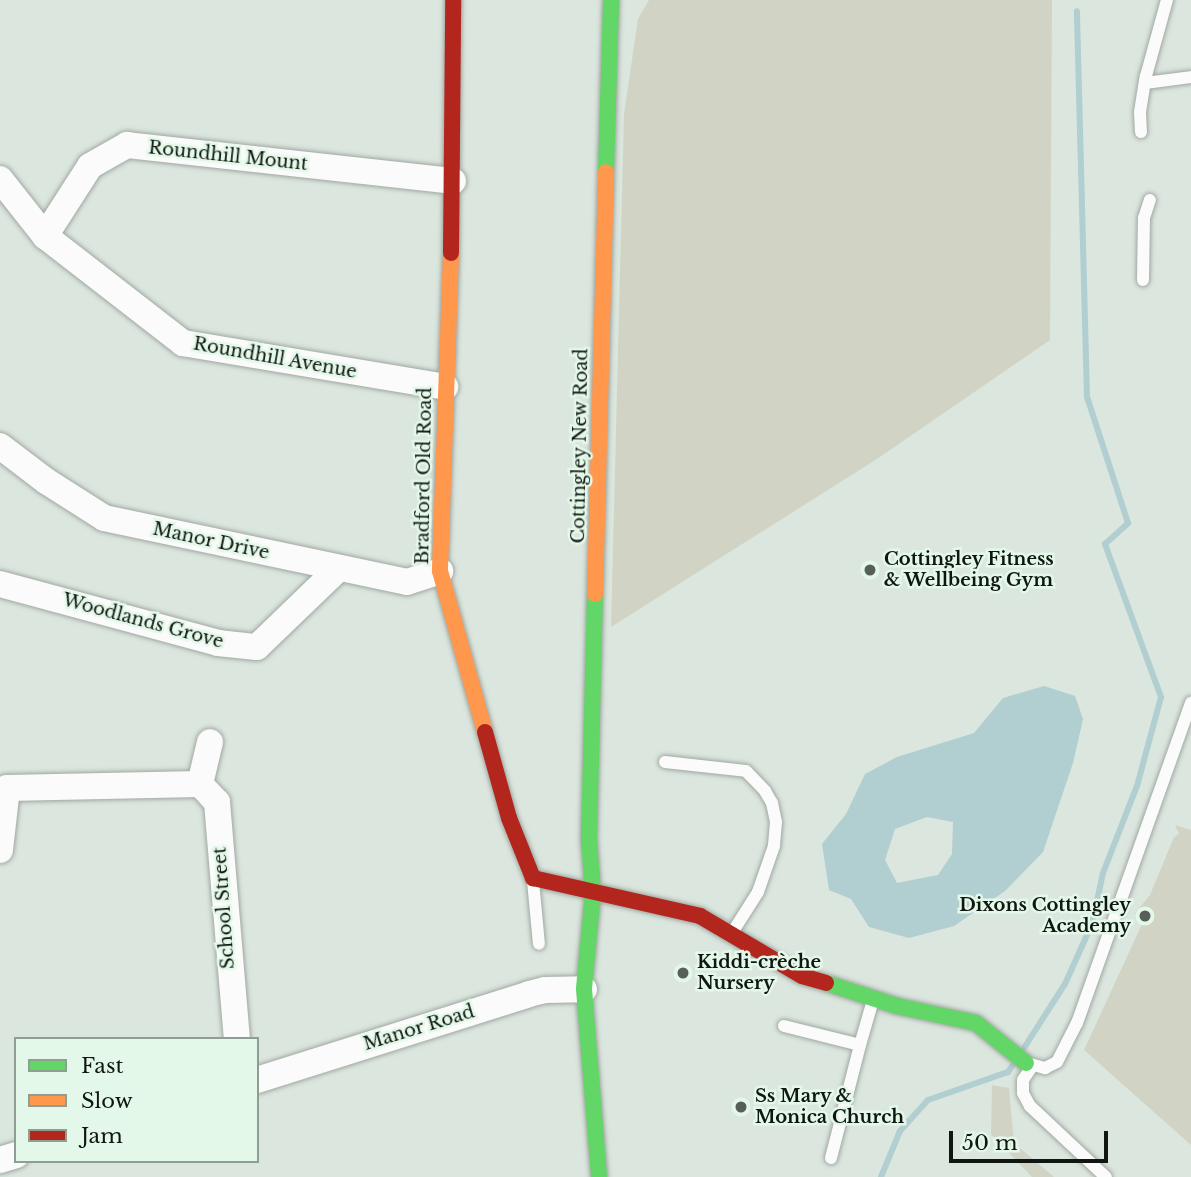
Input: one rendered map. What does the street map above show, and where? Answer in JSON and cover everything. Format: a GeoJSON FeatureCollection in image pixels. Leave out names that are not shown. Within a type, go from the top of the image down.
{"type":"FeatureCollection","features":[{"type":"Feature","properties":{"kind":"street","name":"Bradford Old Road"},"geometry":{"type":"LineString","coordinates":[[453,0],[453,181],[440,571],[509,818],[533,878]]}},
{"type":"Feature","properties":{"kind":"street","name":"Cottingley New Road"},"geometry":{"type":"LineString","coordinates":[[595,1175],[584,989],[593,893],[589,839],[611,0]]}},
{"type":"Feature","properties":{"kind":"street","name":"Roundhill Mount"},"geometry":{"type":"LineString","coordinates":[[45,236],[90,166],[127,145],[453,181]]}},
{"type":"Feature","properties":{"kind":"street","name":"Roundhill Avenue"},"geometry":{"type":"LineString","coordinates":[[0,179],[45,236],[183,343],[445,387]]}},
{"type":"Feature","properties":{"kind":"street","name":"Manor Drive"},"geometry":{"type":"LineString","coordinates":[[0,446],[46,481],[104,518],[407,582],[440,571]]}},
{"type":"Feature","properties":{"kind":"street","name":"Woodlands Grove"},"geometry":{"type":"LineString","coordinates":[[0,583],[218,643],[257,647],[340,568]]}},
{"type":"Feature","properties":{"kind":"street"},"geometry":{"type":"LineString","coordinates":[[0,850],[3,787],[200,784],[210,742]]}},
{"type":"Feature","properties":{"kind":"street","name":"School Street"},"geometry":{"type":"LineString","coordinates":[[200,784],[217,802],[237,1037]]}},
{"type":"Feature","properties":{"kind":"street"},"geometry":{"type":"LineString","coordinates":[[533,878],[700,916],[802,976],[873,999],[976,1023],[1030,1064]]}},
{"type":"Feature","properties":{"kind":"street","name":"Manor Road"},"geometry":{"type":"LineString","coordinates":[[259,1079],[529,994],[545,990],[584,989]]}},
{"type":"Feature","properties":{"kind":"lane"},"geometry":{"type":"LineString","coordinates":[[1141,132],[1145,83],[1167,0]]}},
{"type":"Feature","properties":{"kind":"lane"},"geometry":{"type":"LineString","coordinates":[[1145,83],[1191,77]]}},
{"type":"Feature","properties":{"kind":"lane"},"geometry":{"type":"LineString","coordinates":[[1143,280],[1144,218],[1150,200]]}},
{"type":"Feature","properties":{"kind":"lane"},"geometry":{"type":"LineString","coordinates":[[1106,1177],[1030,1105],[1023,1093],[1024,1080],[1030,1064],[1045,1068],[1057,1062],[1077,1023],[1191,703]]}},
{"type":"Feature","properties":{"kind":"lane"},"geometry":{"type":"LineString","coordinates":[[665,762],[746,771],[765,790],[772,803],[776,822],[774,846],[758,892],[732,934]]}},
{"type":"Feature","properties":{"kind":"lane"},"geometry":{"type":"LineString","coordinates":[[533,878],[539,944]]}},
{"type":"Feature","properties":{"kind":"lane"},"geometry":{"type":"LineString","coordinates":[[831,1158],[873,999]]}},
{"type":"Feature","properties":{"kind":"lane"},"geometry":{"type":"LineString","coordinates":[[784,1026],[860,1045]]}},
{"type":"Feature","properties":{"kind":"shaded area"},"geometry":{"type":"Polygon","coordinates":[[[649,0],[1052,0],[1050,340],[877,459],[611,627],[624,114],[638,19],[649,0]]]}},
{"type":"Feature","properties":{"kind":"shaded area"},"geometry":{"type":"Polygon","coordinates":[[[1175,825],[1191,830],[1191,1145],[1084,1050],[1143,922],[1135,913],[1150,895],[1174,837],[1179,834],[1175,825]]]}},
{"type":"Feature","properties":{"kind":"shaded area"},"geometry":{"type":"Polygon","coordinates":[[[992,1085],[1009,1088],[1014,1143],[1054,1177],[1032,1177],[991,1134],[992,1085]]]}},
{"type":"Feature","properties":{"kind":"water"},"geometry":{"type":"Polygon","coordinates":[[[1044,686],[1075,696],[1083,719],[1073,763],[1043,852],[1005,891],[954,926],[909,938],[869,927],[851,899],[829,890],[822,844],[846,814],[865,774],[897,757],[974,733],[1003,698],[1044,686]],[[927,817],[895,829],[885,860],[897,883],[938,875],[952,854],[953,822],[927,817]]]}},
{"type":"Feature","properties":{"kind":"waterway"},"geometry":{"type":"LineString","coordinates":[[1024,1048],[1065,984],[1092,924],[1103,873],[1137,786],[1161,697],[1105,544],[1128,523],[1087,397],[1077,11]]}},
{"type":"Feature","properties":{"kind":"waterway"},"geometry":{"type":"LineString","coordinates":[[881,1177],[900,1131],[928,1100],[1008,1072],[1012,1066]]}},
{"type":"Feature","properties":{"kind":"traffic: fast"},"geometry":{"type":"LineString","coordinates":[[606,172],[611,0]]}},
{"type":"Feature","properties":{"kind":"traffic: fast"},"geometry":{"type":"LineString","coordinates":[[595,594],[589,839],[593,893],[584,989],[599,1177]]}},
{"type":"Feature","properties":{"kind":"traffic: fast"},"geometry":{"type":"LineString","coordinates":[[826,983],[897,1006],[976,1023],[1026,1063]]}},
{"type":"Feature","properties":{"kind":"traffic: slow"},"geometry":{"type":"LineString","coordinates":[[595,594],[606,172]]}},
{"type":"Feature","properties":{"kind":"traffic: slow"},"geometry":{"type":"LineString","coordinates":[[451,253],[440,571],[485,732]]}},
{"type":"Feature","properties":{"kind":"traffic: jam"},"geometry":{"type":"LineString","coordinates":[[451,253],[453,0]]}},
{"type":"Feature","properties":{"kind":"traffic: jam"},"geometry":{"type":"LineString","coordinates":[[485,732],[509,818],[533,878],[700,916],[802,976],[826,983]]}},
{"type":"Feature","properties":{"kind":"place","name":"Cottingley Fitness & Wellbeing Gym"},"geometry":{"type":"Point","coordinates":[870,570]}},
{"type":"Feature","properties":{"kind":"place","name":"Dixons Cottingley Academy"},"geometry":{"type":"Point","coordinates":[1145,916]}},
{"type":"Feature","properties":{"kind":"place","name":"Kiddi-crèche Nursery"},"geometry":{"type":"Point","coordinates":[683,973]}},
{"type":"Feature","properties":{"kind":"place","name":"Ss Mary & Monica Church"},"geometry":{"type":"Point","coordinates":[741,1107]}}]}
